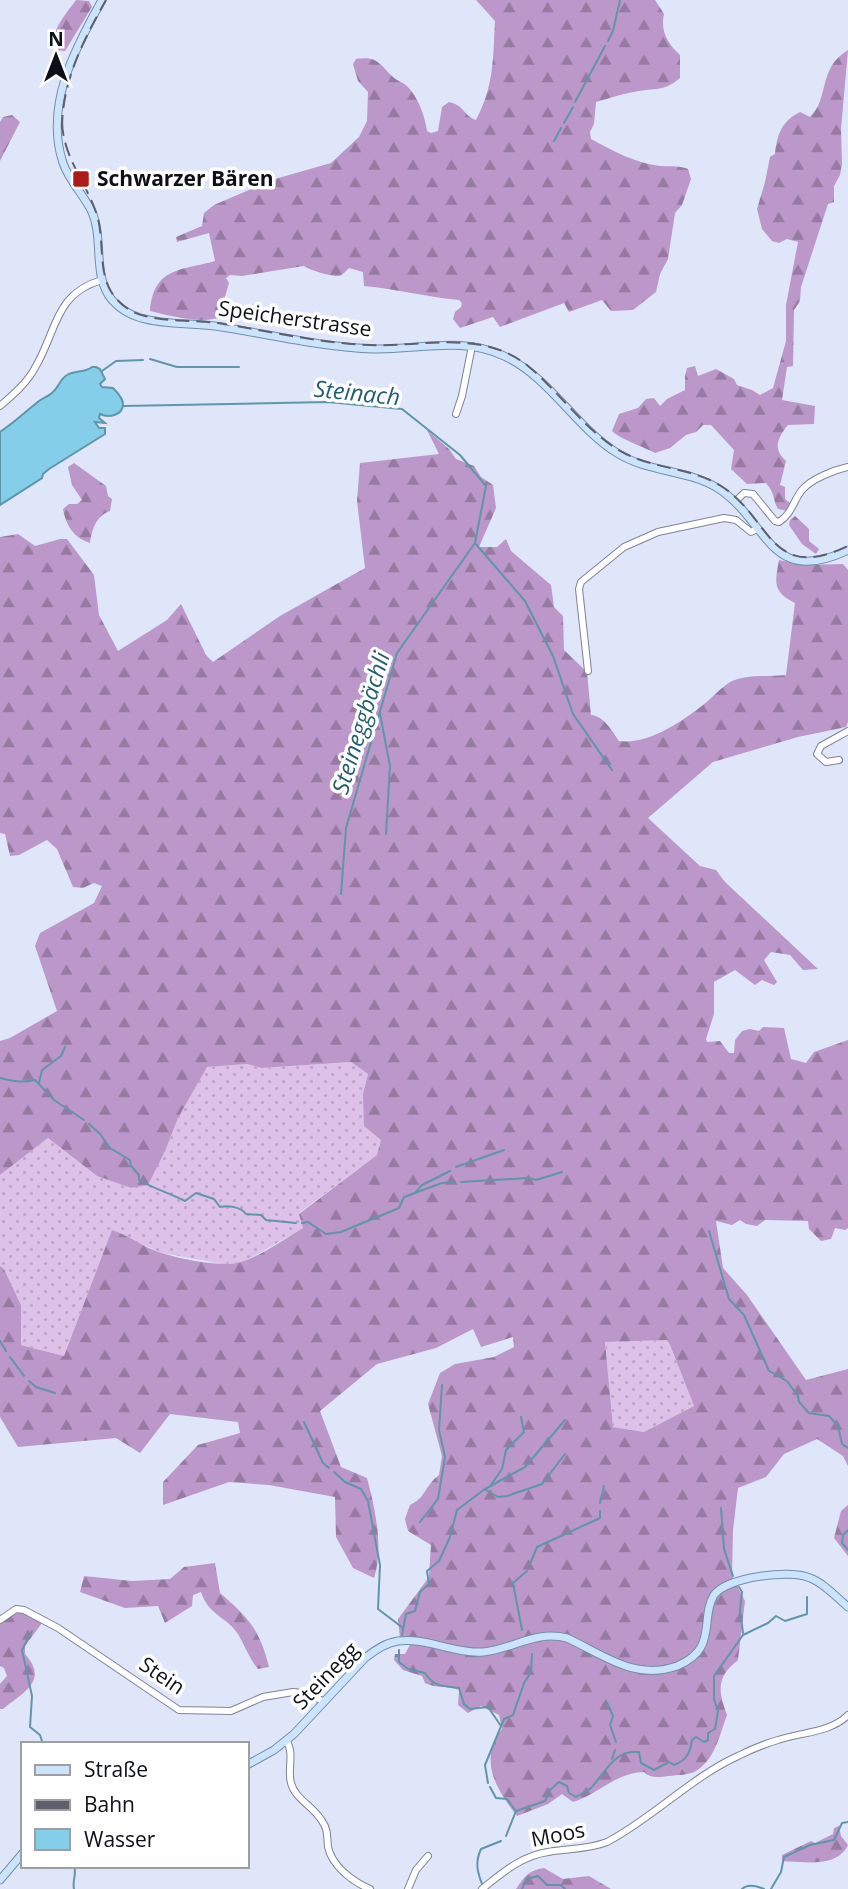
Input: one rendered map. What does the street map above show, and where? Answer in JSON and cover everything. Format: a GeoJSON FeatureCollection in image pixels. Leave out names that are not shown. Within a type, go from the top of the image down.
{"type":"FeatureCollection","features":[{"type":"Feature","properties":{"kind":"main road","name":"Speicherstrasse"},"geometry":{"type":"LineString","coordinates":[[102,0],[66,75],[58,128],[60,153],[65,169],[96,222],[102,280],[109,296],[118,307],[148,320],[214,326],[350,347],[386,349],[471,346],[497,352],[524,368],[615,452],[642,465],[706,482],[735,502],[772,548],[783,555],[810,562],[831,558],[848,550]]}},
{"type":"Feature","properties":{"kind":"main road","name":"Steinegg"},"geometry":{"type":"LineString","coordinates":[[248,1764],[286,1740],[373,1652],[394,1642],[413,1641],[483,1652],[543,1635],[556,1635],[632,1669],[652,1672],[682,1664],[697,1653],[703,1642],[709,1605],[718,1590],[736,1580],[798,1575],[812,1578],[848,1607]]}},
{"type":"Feature","properties":{"kind":"main road"},"geometry":{"type":"LineString","coordinates":[[0,1880],[21,1855]]}},
{"type":"Feature","properties":{"kind":"street"},"geometry":{"type":"LineString","coordinates":[[0,407],[35,368],[68,299],[84,286],[102,280]]}},
{"type":"Feature","properties":{"kind":"street"},"geometry":{"type":"LineString","coordinates":[[456,414],[471,346]]}},
{"type":"Feature","properties":{"kind":"street"},"geometry":{"type":"LineString","coordinates":[[735,502],[744,493],[751,493],[759,499],[775,522],[781,522],[791,511],[805,486],[848,467]]}},
{"type":"Feature","properties":{"kind":"street"},"geometry":{"type":"LineString","coordinates":[[587,671],[579,589],[581,582],[624,547],[657,532],[724,518],[736,520],[751,532],[757,529]]}},
{"type":"Feature","properties":{"kind":"street"},"geometry":{"type":"LineString","coordinates":[[839,760],[826,762],[817,754],[821,746],[848,731]]}},
{"type":"Feature","properties":{"kind":"street","name":"Stein"},"geometry":{"type":"LineString","coordinates":[[0,1620],[16,1609],[32,1614],[105,1658],[178,1710],[231,1711],[263,1697],[293,1692],[310,1694],[324,1702]]}},
{"type":"Feature","properties":{"kind":"street","name":"Moos"},"geometry":{"type":"LineString","coordinates":[[482,1889],[530,1856],[607,1842],[691,1783],[736,1757],[776,1740],[838,1724],[848,1715]]}},
{"type":"Feature","properties":{"kind":"street"},"geometry":{"type":"LineString","coordinates":[[286,1740],[291,1747],[289,1776],[295,1795],[307,1803],[326,1827],[331,1855],[335,1862],[354,1880],[370,1889]]}},
{"type":"Feature","properties":{"kind":"street"},"geometry":{"type":"LineString","coordinates":[[408,1889],[416,1870],[428,1856]]}},
{"type":"Feature","properties":{"kind":"shaded area"},"geometry":{"type":"Polygon","coordinates":[[[351,1062],[368,1074],[363,1094],[381,1140],[377,1155],[299,1213],[303,1228],[251,1258],[238,1263],[223,1264],[162,1253],[112,1231],[64,1356],[21,1345],[21,1305],[0,1266],[0,1175],[48,1138],[97,1176],[131,1188],[148,1184],[178,1118],[206,1067],[247,1064],[261,1068],[351,1062]]]}},
{"type":"Feature","properties":{"kind":"shaded area"},"geometry":{"type":"Polygon","coordinates":[[[668,1340],[694,1406],[644,1432],[613,1427],[605,1342],[668,1340]]]}},
{"type":"Feature","properties":{"kind":"green space"},"geometry":{"type":"Polygon","coordinates":[[[76,0],[89,1],[92,7],[65,51],[55,50],[53,44],[56,30],[76,0]]]}},
{"type":"Feature","properties":{"kind":"green space"},"geometry":{"type":"Polygon","coordinates":[[[476,0],[655,0],[664,14],[666,37],[680,55],[680,78],[665,87],[596,102],[594,124],[590,132],[591,139],[633,159],[688,169],[691,179],[682,205],[675,213],[668,259],[660,274],[656,292],[633,310],[611,311],[602,300],[569,312],[564,303],[500,327],[493,317],[460,328],[453,319],[455,312],[461,307],[459,300],[364,286],[363,272],[349,268],[342,275],[336,276],[304,266],[242,276],[230,275],[226,278],[229,283],[219,317],[204,320],[150,311],[157,286],[163,278],[180,270],[215,261],[209,233],[177,242],[176,237],[202,226],[204,213],[214,205],[275,179],[331,163],[359,137],[367,121],[368,92],[358,81],[353,64],[356,59],[374,60],[407,86],[420,107],[427,131],[438,131],[442,107],[449,102],[476,120],[489,84],[495,21],[476,0]]]}},
{"type":"Feature","properties":{"kind":"green space"},"geometry":{"type":"Polygon","coordinates":[[[848,50],[840,175],[834,186],[834,202],[828,204],[801,287],[800,301],[794,310],[793,366],[787,367],[782,400],[815,406],[814,424],[788,425],[778,443],[779,452],[786,461],[780,485],[785,487],[785,499],[791,504],[788,511],[778,509],[766,483],[747,484],[731,469],[734,450],[711,425],[703,425],[670,448],[655,453],[612,431],[619,414],[638,408],[646,399],[654,398],[660,406],[667,399],[685,390],[687,368],[695,366],[698,376],[716,369],[734,379],[737,385],[760,395],[773,388],[786,341],[786,305],[798,242],[787,239],[779,243],[772,241],[762,229],[757,209],[770,157],[775,154],[782,129],[800,112],[810,117],[820,101],[832,66],[848,50]]]}},
{"type":"Feature","properties":{"kind":"green space"},"geometry":{"type":"Polygon","coordinates":[[[12,115],[20,122],[0,161],[0,122],[3,117],[12,115]]]}},
{"type":"Feature","properties":{"kind":"green space"},"geometry":{"type":"Polygon","coordinates":[[[427,430],[449,449],[456,459],[474,466],[481,477],[493,485],[496,508],[479,547],[497,547],[506,539],[511,551],[551,585],[554,607],[563,616],[564,650],[587,672],[591,715],[604,721],[619,741],[641,739],[664,731],[694,712],[732,681],[786,675],[795,603],[782,595],[777,586],[779,560],[803,565],[843,564],[848,570],[846,727],[798,737],[713,762],[648,818],[700,866],[716,870],[725,882],[818,969],[803,970],[790,955],[771,952],[764,960],[777,982],[774,985],[762,980],[755,985],[735,970],[714,982],[714,1014],[707,1042],[720,1041],[729,1053],[734,1053],[735,1040],[742,1031],[759,1031],[763,1027],[784,1028],[791,1059],[806,1063],[814,1052],[848,1040],[848,1228],[835,1228],[831,1239],[821,1241],[809,1229],[808,1221],[765,1220],[757,1226],[740,1220],[732,1225],[716,1221],[723,1268],[747,1295],[806,1380],[848,1369],[848,1466],[843,1456],[817,1439],[784,1454],[766,1477],[738,1488],[733,1530],[732,1576],[745,1601],[738,1660],[722,1679],[721,1692],[727,1715],[716,1746],[703,1766],[683,1775],[656,1777],[644,1772],[634,1773],[573,1802],[562,1794],[548,1804],[517,1816],[497,1785],[491,1763],[491,1752],[502,1729],[499,1715],[481,1706],[468,1713],[458,1705],[459,1690],[425,1683],[422,1676],[403,1670],[394,1660],[395,1654],[405,1654],[413,1639],[400,1638],[398,1619],[429,1577],[431,1545],[408,1531],[405,1519],[410,1505],[419,1499],[439,1475],[442,1456],[428,1404],[440,1373],[455,1364],[494,1357],[514,1347],[513,1337],[481,1347],[473,1329],[436,1348],[377,1364],[320,1411],[341,1467],[367,1478],[378,1541],[374,1578],[353,1568],[336,1537],[335,1497],[269,1485],[229,1482],[163,1505],[163,1482],[198,1445],[240,1433],[238,1422],[170,1414],[140,1453],[116,1438],[18,1447],[0,1417],[0,1266],[21,1305],[21,1345],[64,1356],[112,1230],[171,1256],[209,1263],[241,1262],[303,1228],[299,1214],[377,1155],[381,1140],[364,1126],[363,1094],[368,1074],[351,1062],[261,1068],[247,1064],[207,1067],[178,1118],[148,1185],[131,1188],[97,1176],[48,1138],[0,1175],[0,1041],[57,1011],[35,946],[40,933],[94,903],[102,886],[94,883],[83,888],[73,887],[57,849],[47,840],[19,855],[10,856],[5,834],[0,833],[0,537],[18,534],[35,546],[67,539],[94,575],[99,615],[118,651],[167,620],[181,604],[206,655],[213,662],[280,616],[365,568],[357,501],[360,463],[439,454],[427,430]],[[668,1340],[605,1342],[613,1427],[644,1432],[694,1406],[668,1340]]]}},
{"type":"Feature","properties":{"kind":"green space"},"geometry":{"type":"Polygon","coordinates":[[[74,463],[106,486],[108,496],[112,499],[110,511],[101,516],[96,524],[90,543],[79,538],[72,530],[63,509],[82,500],[72,485],[68,467],[74,463]]]}},
{"type":"Feature","properties":{"kind":"green space"},"geometry":{"type":"Polygon","coordinates":[[[795,516],[809,529],[809,541],[819,549],[816,554],[802,544],[789,525],[795,516]]]}},
{"type":"Feature","properties":{"kind":"green space"},"geometry":{"type":"Polygon","coordinates":[[[848,1505],[848,1556],[834,1538],[841,1511],[848,1505]]]}},
{"type":"Feature","properties":{"kind":"green space"},"geometry":{"type":"Polygon","coordinates":[[[215,1563],[220,1593],[252,1625],[269,1667],[258,1669],[238,1634],[208,1606],[201,1592],[193,1595],[192,1606],[165,1623],[158,1606],[125,1608],[80,1592],[84,1576],[132,1581],[170,1579],[184,1567],[215,1563]]]}},
{"type":"Feature","properties":{"kind":"green space"},"geometry":{"type":"Polygon","coordinates":[[[26,1612],[42,1623],[25,1646],[25,1654],[35,1672],[34,1679],[26,1691],[0,1709],[0,1684],[7,1676],[4,1668],[0,1666],[0,1622],[11,1614],[26,1612]]]}},
{"type":"Feature","properties":{"kind":"green space"},"geometry":{"type":"Polygon","coordinates":[[[839,1826],[841,1836],[848,1845],[836,1857],[820,1862],[782,1861],[782,1855],[833,1834],[834,1828],[839,1826]]]}},
{"type":"Feature","properties":{"kind":"green space"},"geometry":{"type":"Polygon","coordinates":[[[544,1868],[563,1879],[589,1876],[611,1889],[516,1889],[527,1875],[544,1868]]]}},
{"type":"Feature","properties":{"kind":"water"},"geometry":{"type":"Polygon","coordinates":[[[92,367],[100,369],[105,379],[100,384],[102,387],[113,388],[121,397],[121,411],[111,416],[100,414],[99,418],[105,423],[95,422],[99,428],[105,428],[105,434],[49,469],[42,478],[0,505],[0,432],[57,388],[67,375],[92,367]]]}},
{"type":"Feature","properties":{"kind":"waterway"},"geometry":{"type":"LineString","coordinates":[[608,41],[620,0]]}},
{"type":"Feature","properties":{"kind":"waterway"},"geometry":{"type":"LineString","coordinates":[[575,102],[605,46]]}},
{"type":"Feature","properties":{"kind":"waterway"},"geometry":{"type":"LineString","coordinates":[[564,123],[573,107]]}},
{"type":"Feature","properties":{"kind":"waterway"},"geometry":{"type":"LineString","coordinates":[[554,141],[561,128]]}},
{"type":"Feature","properties":{"kind":"waterway"},"geometry":{"type":"LineString","coordinates":[[150,359],[177,367],[239,367]]}},
{"type":"Feature","properties":{"kind":"waterway"},"geometry":{"type":"LineString","coordinates":[[102,371],[116,361],[143,360]]}},
{"type":"Feature","properties":{"kind":"waterway","name":"Steinach"},"geometry":{"type":"LineString","coordinates":[[123,406],[328,402],[402,409],[460,455],[486,486],[475,543],[525,601],[553,656],[573,714],[612,770]]}},
{"type":"Feature","properties":{"kind":"waterway","name":"Steineggbächli"},"geometry":{"type":"LineString","coordinates":[[341,894],[346,828],[397,653],[475,543]]}},
{"type":"Feature","properties":{"kind":"waterway"},"geometry":{"type":"LineString","coordinates":[[380,714],[390,766],[386,834]]}},
{"type":"Feature","properties":{"kind":"waterway"},"geometry":{"type":"LineString","coordinates":[[39,1083],[42,1070],[61,1056],[65,1047]]}},
{"type":"Feature","properties":{"kind":"waterway"},"geometry":{"type":"LineString","coordinates":[[0,1078],[35,1080],[54,1100],[84,1120]]}},
{"type":"Feature","properties":{"kind":"waterway"},"geometry":{"type":"LineString","coordinates":[[89,1124],[110,1148],[130,1160],[139,1180],[150,1186],[185,1201],[196,1193],[214,1199],[220,1207],[234,1207],[246,1214],[261,1215],[266,1220],[296,1223]]}},
{"type":"Feature","properties":{"kind":"waterway"},"geometry":{"type":"LineString","coordinates":[[456,1167],[504,1150]]}},
{"type":"Feature","properties":{"kind":"waterway"},"geometry":{"type":"LineString","coordinates":[[416,1192],[422,1185],[450,1171]]}},
{"type":"Feature","properties":{"kind":"waterway"},"geometry":{"type":"LineString","coordinates":[[461,1182],[529,1178],[536,1180],[562,1172]]}},
{"type":"Feature","properties":{"kind":"waterway"},"geometry":{"type":"LineString","coordinates":[[302,1223],[308,1222],[326,1234],[341,1232],[399,1208],[404,1197],[442,1183],[455,1182]]}},
{"type":"Feature","properties":{"kind":"waterway"},"geometry":{"type":"LineString","coordinates":[[709,1231],[729,1299],[744,1315],[769,1371],[787,1381],[809,1413],[829,1416],[838,1426],[842,1444],[848,1448]]}},
{"type":"Feature","properties":{"kind":"waterway"},"geometry":{"type":"LineString","coordinates":[[0,1341],[6,1351]]}},
{"type":"Feature","properties":{"kind":"waterway"},"geometry":{"type":"LineString","coordinates":[[10,1357],[24,1376]]}},
{"type":"Feature","properties":{"kind":"waterway"},"geometry":{"type":"LineString","coordinates":[[29,1381],[36,1387],[55,1393]]}},
{"type":"Feature","properties":{"kind":"waterway"},"geometry":{"type":"LineString","coordinates":[[420,1522],[438,1499],[445,1457],[439,1430],[442,1385]]}},
{"type":"Feature","properties":{"kind":"waterway"},"geometry":{"type":"LineString","coordinates":[[491,1485],[502,1469],[506,1450],[524,1432],[521,1417]]}},
{"type":"Feature","properties":{"kind":"waterway"},"geometry":{"type":"LineString","coordinates":[[402,1635],[406,1614],[415,1611],[420,1592],[429,1584],[427,1571],[439,1561],[450,1537],[457,1510],[485,1489],[525,1467],[565,1420]]}},
{"type":"Feature","properties":{"kind":"waterway"},"geometry":{"type":"LineString","coordinates":[[304,1422],[323,1463],[329,1468]]}},
{"type":"Feature","properties":{"kind":"waterway"},"geometry":{"type":"LineString","coordinates":[[486,1490],[498,1497],[542,1484],[565,1454]]}},
{"type":"Feature","properties":{"kind":"waterway"},"geometry":{"type":"LineString","coordinates":[[334,1472],[345,1482],[361,1489],[368,1501],[380,1565],[378,1609],[403,1628]]}},
{"type":"Feature","properties":{"kind":"waterway"},"geometry":{"type":"LineString","coordinates":[[600,1503],[604,1486]]}},
{"type":"Feature","properties":{"kind":"waterway"},"geometry":{"type":"LineString","coordinates":[[721,1508],[724,1549],[733,1576]]}},
{"type":"Feature","properties":{"kind":"waterway"},"geometry":{"type":"LineString","coordinates":[[530,1564],[537,1547],[600,1518],[600,1511]]}},
{"type":"Feature","properties":{"kind":"waterway"},"geometry":{"type":"LineString","coordinates":[[848,1530],[843,1535],[842,1543],[848,1550]]}},
{"type":"Feature","properties":{"kind":"waterway"},"geometry":{"type":"LineString","coordinates":[[522,1630],[513,1583],[527,1571]]}},
{"type":"Feature","properties":{"kind":"waterway"},"geometry":{"type":"LineString","coordinates":[[739,1587],[742,1592],[740,1610],[743,1633]]}},
{"type":"Feature","properties":{"kind":"waterway"},"geometry":{"type":"LineString","coordinates":[[506,1836],[516,1811],[545,1801],[550,1790],[559,1782],[567,1786],[569,1793],[576,1797],[591,1788],[611,1763],[623,1754],[639,1752],[641,1763],[654,1770],[669,1762],[674,1765],[682,1761],[689,1752],[692,1740],[696,1737],[704,1742],[708,1740],[708,1733],[715,1729],[718,1711],[714,1699],[714,1676],[743,1635],[776,1616],[785,1621],[807,1614],[807,1597]]}},
{"type":"Feature","properties":{"kind":"waterway"},"geometry":{"type":"LineString","coordinates":[[32,1631],[22,1650],[32,1696],[30,1727],[40,1735],[42,1742]]}},
{"type":"Feature","properties":{"kind":"waterway"},"geometry":{"type":"LineString","coordinates":[[399,1650],[399,1662],[408,1669],[425,1673],[439,1685],[459,1688],[464,1704],[470,1709],[488,1707],[501,1726]]}},
{"type":"Feature","properties":{"kind":"waterway"},"geometry":{"type":"LineString","coordinates":[[488,1783],[485,1765],[504,1719],[513,1715],[524,1683],[531,1672],[532,1654]]}},
{"type":"Feature","properties":{"kind":"waterway"},"geometry":{"type":"LineString","coordinates":[[606,1701],[613,1716],[610,1725],[616,1742]]}},
{"type":"Feature","properties":{"kind":"waterway"},"geometry":{"type":"LineString","coordinates":[[612,1759],[615,1750]]}},
{"type":"Feature","properties":{"kind":"waterway"},"geometry":{"type":"LineString","coordinates":[[490,1787],[496,1798],[507,1799],[515,1810]]}},
{"type":"Feature","properties":{"kind":"waterway"},"geometry":{"type":"LineString","coordinates":[[771,1889],[781,1872],[784,1857],[810,1845],[834,1840],[842,1823],[848,1822]]}},
{"type":"Feature","properties":{"kind":"waterway"},"geometry":{"type":"LineString","coordinates":[[482,1884],[477,1867],[481,1849],[501,1841]]}},
{"type":"Feature","properties":{"kind":"waterway"},"geometry":{"type":"LineString","coordinates":[[74,1868],[74,1889]]}},
{"type":"Feature","properties":{"kind":"waterway"},"geometry":{"type":"LineString","coordinates":[[522,1889],[526,1879],[538,1876],[547,1885],[561,1885],[565,1889]]}},
{"type":"Feature","properties":{"kind":"waterway"},"geometry":{"type":"LineString","coordinates":[[742,1889],[750,1886],[764,1889]]}},
{"type":"Feature","properties":{"kind":"railway"},"geometry":{"type":"LineString","coordinates":[[62,129],[66,94],[75,62],[106,0]]}},
{"type":"Feature","properties":{"kind":"railway"},"geometry":{"type":"LineString","coordinates":[[62,122],[66,147],[97,215],[105,278],[117,300],[132,311],[154,318],[218,323],[351,344],[452,342],[492,347],[528,366],[612,446],[638,459],[698,476],[721,486],[738,499],[774,542],[786,552],[802,557],[822,556],[848,546]]}},
{"type":"Feature","properties":{"kind":"place","name":"Schwarzer Bären"},"geometry":{"type":"Point","coordinates":[81,179]}}]}
